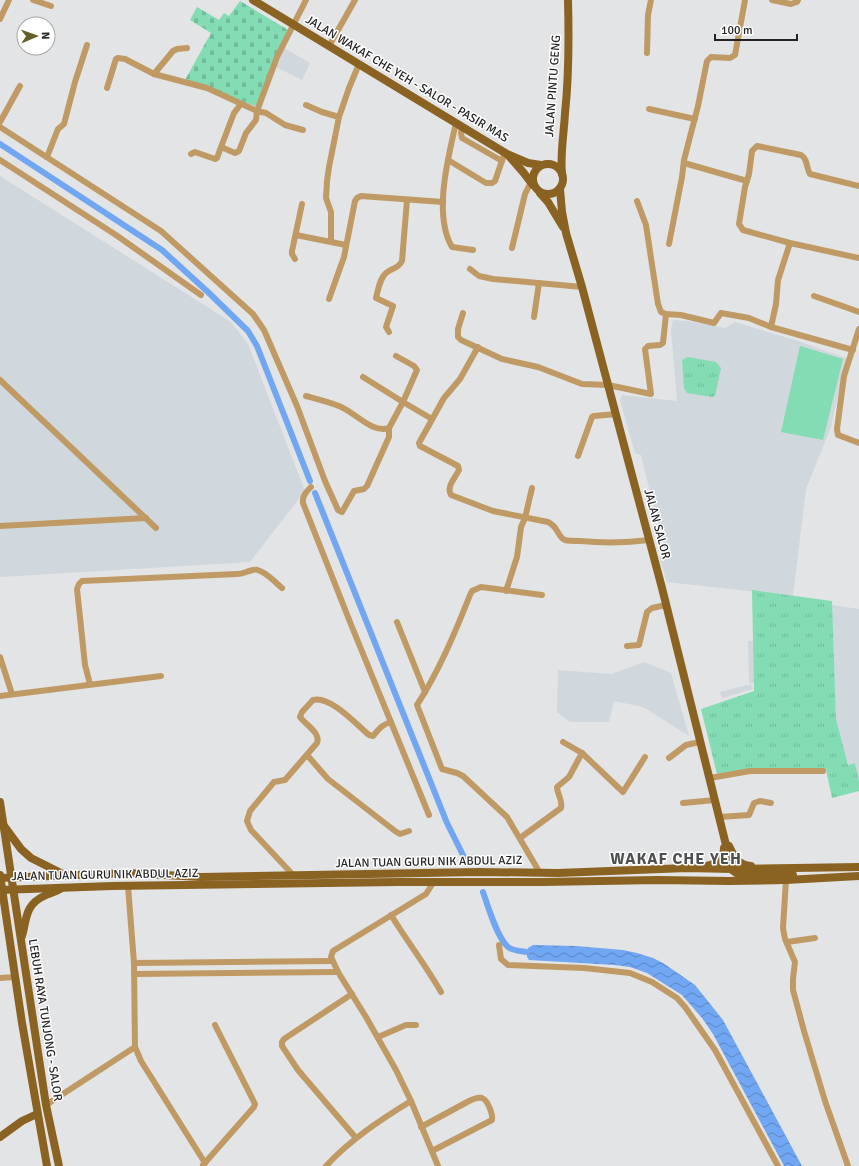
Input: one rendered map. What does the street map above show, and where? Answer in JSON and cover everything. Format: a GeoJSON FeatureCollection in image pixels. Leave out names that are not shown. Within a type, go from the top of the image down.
{"type":"FeatureCollection","features":[{"type":"Feature","properties":{"kind":"main road","name":"JALAN WAKAF CHE YEH - SALOR - PASIR MAS"},"geometry":{"type":"LineString","coordinates":[[253,0],[506,153],[528,163],[541,165]]}},
{"type":"Feature","properties":{"kind":"main road","name":"JALAN PINTU GENG"},"geometry":{"type":"LineString","coordinates":[[562,174],[562,143],[566,112],[569,48],[568,0]]}},
{"type":"Feature","properties":{"kind":"main road"},"geometry":{"type":"LineString","coordinates":[[551,164],[562,143]]}},
{"type":"Feature","properties":{"kind":"main road","name":"JALAN WAKAF CHE YEH - SALOR - PASIR MAS"},"geometry":{"type":"LineString","coordinates":[[506,153],[532,184]]}},
{"type":"Feature","properties":{"kind":"main road"},"geometry":{"type":"LineString","coordinates":[[551,164],[560,170],[562,174],[563,179],[560,189],[553,194],[540,193],[532,184],[532,176],[541,165],[551,164]]}},
{"type":"Feature","properties":{"kind":"main road","name":"JALAN SALOR"},"geometry":{"type":"LineString","coordinates":[[560,189],[566,233],[582,287],[666,605],[732,870]]}},
{"type":"Feature","properties":{"kind":"main road","name":"JALAN SALOR"},"geometry":{"type":"LineString","coordinates":[[540,193],[548,202],[566,233]]}},
{"type":"Feature","properties":{"kind":"main road","name":"LEBUH RAYA TUNJONG - SALOR"},"geometry":{"type":"LineString","coordinates":[[0,802],[46,1105],[59,1166]]}},
{"type":"Feature","properties":{"kind":"main road","name":"JALAN SALOR"},"geometry":{"type":"LineString","coordinates":[[719,820],[729,846],[733,862],[732,870]]}},
{"type":"Feature","properties":{"kind":"main road"},"geometry":{"type":"LineString","coordinates":[[4,825],[20,849],[39,864],[55,870],[65,876]]}},
{"type":"Feature","properties":{"kind":"main road"},"geometry":{"type":"LineString","coordinates":[[687,868],[712,865],[720,860],[724,852],[723,837]]}},
{"type":"Feature","properties":{"kind":"main road"},"geometry":{"type":"LineString","coordinates":[[729,846],[734,857],[742,864],[783,868]]}},
{"type":"Feature","properties":{"kind":"main road","name":"JALAN TUAN GURU NIK ABDUL AZIZ"},"geometry":{"type":"LineString","coordinates":[[0,877],[128,873],[200,877],[480,872],[540,873],[687,868],[732,870],[859,867]]}},
{"type":"Feature","properties":{"kind":"main road"},"geometry":{"type":"LineString","coordinates":[[658,880],[723,876],[732,870],[735,873],[744,876],[779,875],[838,877]]}},
{"type":"Feature","properties":{"kind":"main road","name":"JALAN TUAN GURU NIK ABDUL AZIZ"},"geometry":{"type":"LineString","coordinates":[[1,890],[128,886],[658,880],[715,882],[859,876]]}},
{"type":"Feature","properties":{"kind":"main road","name":"LEBUH RAYA TUNJONG - SALOR"},"geometry":{"type":"LineString","coordinates":[[0,877],[37,1114],[48,1166]]}},
{"type":"Feature","properties":{"kind":"main road"},"geometry":{"type":"LineString","coordinates":[[21,941],[27,912],[35,902],[46,895],[57,892],[64,887]]}},
{"type":"Feature","properties":{"kind":"main road"},"geometry":{"type":"LineString","coordinates":[[0,914],[9,941]]}},
{"type":"Feature","properties":{"kind":"main road"},"geometry":{"type":"LineString","coordinates":[[0,1137],[22,1121],[37,1114]]}},
{"type":"Feature","properties":{"kind":"street"},"geometry":{"type":"LineString","coordinates":[[0,19],[3,5],[9,0]]}},
{"type":"Feature","properties":{"kind":"street"},"geometry":{"type":"LineString","coordinates":[[33,0],[51,6]]}},
{"type":"Feature","properties":{"kind":"street"},"geometry":{"type":"LineString","coordinates":[[221,147],[234,153],[239,151],[246,133],[256,120],[257,111],[276,57],[306,0]]}},
{"type":"Feature","properties":{"kind":"street"},"geometry":{"type":"LineString","coordinates":[[329,46],[355,0]]}},
{"type":"Feature","properties":{"kind":"street"},"geometry":{"type":"LineString","coordinates":[[647,53],[648,15],[651,0]]}},
{"type":"Feature","properties":{"kind":"street"},"geometry":{"type":"LineString","coordinates":[[669,244],[684,163],[695,119],[699,95],[709,59],[713,57],[730,58],[735,55],[745,0]]}},
{"type":"Feature","properties":{"kind":"street"},"geometry":{"type":"LineString","coordinates":[[772,0],[791,4],[798,0]]}},
{"type":"Feature","properties":{"kind":"street"},"geometry":{"type":"LineString","coordinates":[[47,157],[58,129],[64,124],[87,45]]}},
{"type":"Feature","properties":{"kind":"street"},"geometry":{"type":"LineString","coordinates":[[154,74],[173,50],[187,48]]}},
{"type":"Feature","properties":{"kind":"street"},"geometry":{"type":"LineString","coordinates":[[107,88],[116,59],[125,59],[154,74],[207,88],[257,111],[266,113],[285,125],[303,130]]}},
{"type":"Feature","properties":{"kind":"street"},"geometry":{"type":"LineString","coordinates":[[331,241],[331,212],[326,201],[326,181],[339,116],[348,88],[359,64]]}},
{"type":"Feature","properties":{"kind":"street"},"geometry":{"type":"LineString","coordinates":[[0,122],[20,86]]}},
{"type":"Feature","properties":{"kind":"street"},"geometry":{"type":"LineString","coordinates":[[191,154],[195,152],[216,159],[217,158],[234,113],[241,104]]}},
{"type":"Feature","properties":{"kind":"street"},"geometry":{"type":"LineString","coordinates":[[306,105],[322,112],[339,116]]}},
{"type":"Feature","properties":{"kind":"street"},"geometry":{"type":"LineString","coordinates":[[649,109],[695,119]]}},
{"type":"Feature","properties":{"kind":"street"},"geometry":{"type":"LineString","coordinates":[[459,125],[448,160],[443,202],[443,222],[451,246],[473,250]]}},
{"type":"Feature","properties":{"kind":"street"},"geometry":{"type":"LineString","coordinates":[[459,125],[462,138],[502,161]]}},
{"type":"Feature","properties":{"kind":"street"},"geometry":{"type":"LineString","coordinates":[[0,127],[161,231],[254,314],[264,330],[297,406],[325,481],[338,510],[342,512],[354,491],[367,486],[389,437],[389,428],[403,402],[417,370],[414,366],[396,356]]}},
{"type":"Feature","properties":{"kind":"street"},"geometry":{"type":"LineString","coordinates":[[859,186],[810,174],[806,159],[801,155],[759,146],[755,147],[752,151],[749,174],[739,219],[740,227],[743,230],[790,243],[859,258]]}},
{"type":"Feature","properties":{"kind":"street"},"geometry":{"type":"LineString","coordinates":[[448,160],[488,183],[495,181],[506,153]]}},
{"type":"Feature","properties":{"kind":"street"},"geometry":{"type":"LineString","coordinates":[[0,160],[116,235],[201,295]]}},
{"type":"Feature","properties":{"kind":"street"},"geometry":{"type":"LineString","coordinates":[[684,163],[747,181]]}},
{"type":"Feature","properties":{"kind":"street"},"geometry":{"type":"LineString","coordinates":[[512,248],[525,194],[532,184]]}},
{"type":"Feature","properties":{"kind":"street"},"geometry":{"type":"LineString","coordinates":[[329,300],[341,267],[357,198],[361,196],[443,202]]}},
{"type":"Feature","properties":{"kind":"street"},"geometry":{"type":"LineString","coordinates":[[390,332],[386,327],[393,306],[376,298],[384,275],[399,266],[402,261],[407,200]]}},
{"type":"Feature","properties":{"kind":"street"},"geometry":{"type":"LineString","coordinates":[[637,201],[646,225],[658,307],[661,312],[714,323],[719,314],[723,313],[749,318],[853,350]]}},
{"type":"Feature","properties":{"kind":"street"},"geometry":{"type":"LineString","coordinates":[[295,259],[292,254],[302,204]]}},
{"type":"Feature","properties":{"kind":"street"},"geometry":{"type":"LineString","coordinates":[[296,235],[346,245]]}},
{"type":"Feature","properties":{"kind":"street"},"geometry":{"type":"LineString","coordinates":[[771,326],[776,304],[778,280],[790,243]]}},
{"type":"Feature","properties":{"kind":"street"},"geometry":{"type":"LineString","coordinates":[[470,269],[479,276],[582,287]]}},
{"type":"Feature","properties":{"kind":"street"},"geometry":{"type":"LineString","coordinates":[[534,317],[539,283]]}},
{"type":"Feature","properties":{"kind":"street"},"geometry":{"type":"LineString","coordinates":[[814,296],[859,312]]}},
{"type":"Feature","properties":{"kind":"street"},"geometry":{"type":"LineString","coordinates":[[463,312],[458,329],[458,337],[461,340],[502,359],[538,367],[582,384],[608,385],[651,394],[645,349],[648,346],[660,345],[663,343],[666,314]]}},
{"type":"Feature","properties":{"kind":"street"},"geometry":{"type":"LineString","coordinates":[[859,329],[844,376],[837,432],[838,435],[859,442]]}},
{"type":"Feature","properties":{"kind":"street"},"geometry":{"type":"LineString","coordinates":[[478,347],[460,379],[444,398],[420,440],[419,445],[458,466],[459,470],[449,487],[449,493],[487,509],[554,524],[560,535],[566,540],[608,544],[649,540]]}},
{"type":"Feature","properties":{"kind":"street"},"geometry":{"type":"LineString","coordinates":[[363,377],[432,419]]}},
{"type":"Feature","properties":{"kind":"street"},"geometry":{"type":"LineString","coordinates":[[0,380],[156,528]]}},
{"type":"Feature","properties":{"kind":"street"},"geometry":{"type":"LineString","coordinates":[[306,396],[340,406],[382,430],[389,428]]}},
{"type":"Feature","properties":{"kind":"street"},"geometry":{"type":"LineString","coordinates":[[578,456],[592,417],[616,414]]}},
{"type":"Feature","properties":{"kind":"street"},"geometry":{"type":"LineString","coordinates":[[311,487],[305,493],[302,499],[303,503],[429,815]]}},
{"type":"Feature","properties":{"kind":"street"},"geometry":{"type":"LineString","coordinates":[[506,591],[517,557],[521,527],[525,518],[532,488]]}},
{"type":"Feature","properties":{"kind":"street"},"geometry":{"type":"LineString","coordinates":[[0,526],[146,518]]}},
{"type":"Feature","properties":{"kind":"street"},"geometry":{"type":"LineString","coordinates":[[90,684],[85,665],[77,589],[82,581],[243,574],[254,569],[259,569],[282,588]]}},
{"type":"Feature","properties":{"kind":"street"},"geometry":{"type":"LineString","coordinates":[[540,873],[507,817],[463,776],[456,772],[442,769],[417,705],[451,642],[472,591],[482,587],[542,595]]}},
{"type":"Feature","properties":{"kind":"street"},"geometry":{"type":"LineString","coordinates":[[627,646],[639,645],[647,612],[652,608],[666,605]]}},
{"type":"Feature","properties":{"kind":"street"},"geometry":{"type":"LineString","coordinates":[[396,622],[425,692]]}},
{"type":"Feature","properties":{"kind":"street"},"geometry":{"type":"LineString","coordinates":[[0,657],[12,694]]}},
{"type":"Feature","properties":{"kind":"street"},"geometry":{"type":"LineString","coordinates":[[0,696],[161,676]]}},
{"type":"Feature","properties":{"kind":"street"},"geometry":{"type":"LineString","coordinates":[[294,876],[251,830],[247,822],[250,811],[270,785],[278,780],[285,780],[317,744],[318,737],[300,717],[302,712],[313,700],[322,699],[331,704],[369,735],[373,736],[383,724],[391,722]]}},
{"type":"Feature","properties":{"kind":"street"},"geometry":{"type":"LineString","coordinates":[[563,742],[582,753],[623,792],[645,757]]}},
{"type":"Feature","properties":{"kind":"street"},"geometry":{"type":"LineString","coordinates":[[669,758],[686,745],[700,742]]}},
{"type":"Feature","properties":{"kind":"street"},"geometry":{"type":"LineString","coordinates":[[520,838],[561,808],[562,803],[557,787],[570,777],[582,753]]}},
{"type":"Feature","properties":{"kind":"street"},"geometry":{"type":"LineString","coordinates":[[307,755],[328,779],[395,831],[400,834],[409,831]]}},
{"type":"Feature","properties":{"kind":"street"},"geometry":{"type":"LineString","coordinates":[[710,778],[750,771],[823,771]]}},
{"type":"Feature","properties":{"kind":"street"},"geometry":{"type":"LineString","coordinates":[[683,803],[715,800]]}},
{"type":"Feature","properties":{"kind":"street"},"geometry":{"type":"LineString","coordinates":[[719,820],[748,815],[754,803],[760,801],[771,803]]}},
{"type":"Feature","properties":{"kind":"street"},"geometry":{"type":"LineString","coordinates":[[786,880],[783,928],[785,938],[795,962],[793,984],[804,1031],[825,1101],[848,1166]]}},
{"type":"Feature","properties":{"kind":"street"},"geometry":{"type":"LineString","coordinates":[[433,883],[426,894],[333,951],[331,954],[332,961],[338,972],[378,1037],[396,1070],[411,1101],[438,1166]]}},
{"type":"Feature","properties":{"kind":"street"},"geometry":{"type":"LineString","coordinates":[[128,886],[134,963],[135,1047],[141,1060],[203,1164],[254,1107],[255,1104],[215,1025]]}},
{"type":"Feature","properties":{"kind":"street"},"geometry":{"type":"LineString","coordinates":[[391,915],[442,992]]}},
{"type":"Feature","properties":{"kind":"street"},"geometry":{"type":"LineString","coordinates":[[787,942],[815,938]]}},
{"type":"Feature","properties":{"kind":"street"},"geometry":{"type":"LineString","coordinates":[[499,945],[501,959],[508,965],[584,968],[630,973],[652,982],[677,998],[690,1013],[715,1050],[778,1166]]}},
{"type":"Feature","properties":{"kind":"street"},"geometry":{"type":"LineString","coordinates":[[134,963],[332,961]]}},
{"type":"Feature","properties":{"kind":"street"},"geometry":{"type":"LineString","coordinates":[[134,974],[338,972]]}},
{"type":"Feature","properties":{"kind":"street"},"geometry":{"type":"LineString","coordinates":[[0,978],[15,977]]}},
{"type":"Feature","properties":{"kind":"street"},"geometry":{"type":"LineString","coordinates":[[352,994],[284,1039],[282,1046],[303,1076],[356,1138]]}},
{"type":"Feature","properties":{"kind":"street"},"geometry":{"type":"LineString","coordinates":[[378,1037],[406,1025],[416,1025]]}},
{"type":"Feature","properties":{"kind":"street"},"geometry":{"type":"LineString","coordinates":[[46,1105],[135,1047]]}},
{"type":"Feature","properties":{"kind":"street"},"geometry":{"type":"LineString","coordinates":[[421,1127],[469,1101],[477,1098],[484,1099],[486,1101],[492,1116],[492,1120],[432,1151]]}},
{"type":"Feature","properties":{"kind":"street"},"geometry":{"type":"LineString","coordinates":[[326,1166],[356,1138],[383,1118],[411,1101]]}},
{"type":"Feature","properties":{"kind":"shaded area"},"geometry":{"type":"Polygon","coordinates":[[[284,48],[310,63],[302,80],[276,67],[284,48]]]}},
{"type":"Feature","properties":{"kind":"shaded area"},"geometry":{"type":"Polygon","coordinates":[[[0,176],[231,322],[248,344],[305,491],[250,562],[0,577],[0,176]]]}},
{"type":"Feature","properties":{"kind":"shaded area"},"geometry":{"type":"Polygon","coordinates":[[[673,320],[688,321],[725,328],[735,322],[798,341],[846,358],[831,427],[806,489],[793,596],[667,582],[659,556],[665,553],[641,455],[635,453],[620,400],[622,395],[677,401],[671,330],[673,320]]]}},
{"type":"Feature","properties":{"kind":"shaded area"},"geometry":{"type":"Polygon","coordinates":[[[832,605],[859,609],[859,781],[855,763],[848,765],[836,719],[832,605]]]}},
{"type":"Feature","properties":{"kind":"shaded area"},"geometry":{"type":"Polygon","coordinates":[[[748,641],[753,641],[754,683],[749,683],[748,641]]]}},
{"type":"Feature","properties":{"kind":"shaded area"},"geometry":{"type":"Polygon","coordinates":[[[644,662],[671,673],[689,736],[643,707],[614,701],[609,722],[570,722],[557,712],[558,670],[611,674],[644,662]]]}},
{"type":"Feature","properties":{"kind":"shaded area"},"geometry":{"type":"Polygon","coordinates":[[[751,684],[753,689],[722,698],[720,692],[751,684]]]}},
{"type":"Feature","properties":{"kind":"green space"},"geometry":{"type":"Polygon","coordinates":[[[240,1],[290,31],[257,105],[255,106],[185,80],[211,33],[190,20],[197,7],[219,20],[224,13],[229,16],[240,1]]]}},
{"type":"Feature","properties":{"kind":"green space"},"geometry":{"type":"Polygon","coordinates":[[[800,346],[843,359],[823,440],[781,432],[800,346]]]}},
{"type":"Feature","properties":{"kind":"green space"},"geometry":{"type":"Polygon","coordinates":[[[688,357],[716,362],[721,368],[715,396],[712,397],[687,393],[684,388],[682,360],[688,357]]]}},
{"type":"Feature","properties":{"kind":"green space"},"geometry":{"type":"Polygon","coordinates":[[[752,590],[832,601],[836,719],[848,765],[855,763],[859,781],[859,791],[832,798],[826,770],[758,769],[731,771],[717,774],[701,709],[754,691],[752,590]]]}},
{"type":"Feature","properties":{"kind":"water"},"geometry":{"type":"Polygon","coordinates":[[[533,945],[576,946],[623,950],[637,953],[663,963],[695,985],[723,1020],[802,1166],[784,1166],[713,1034],[702,1018],[682,995],[647,973],[630,967],[529,960],[527,957],[528,948],[533,945]]]}},
{"type":"Feature","properties":{"kind":"waterway"},"geometry":{"type":"LineString","coordinates":[[0,144],[162,250],[248,331],[257,346],[310,481]]}},
{"type":"Feature","properties":{"kind":"waterway"},"geometry":{"type":"LineString","coordinates":[[315,493],[447,823],[467,863]]}},
{"type":"Feature","properties":{"kind":"waterway"},"geometry":{"type":"LineString","coordinates":[[483,892],[493,921],[504,943],[508,947],[517,951],[527,952]]}},
{"type":"Feature","properties":{"kind":"district","name":"WAKAF CHE YEH"},"geometry":{"type":"Point","coordinates":[676,859]}}]}
